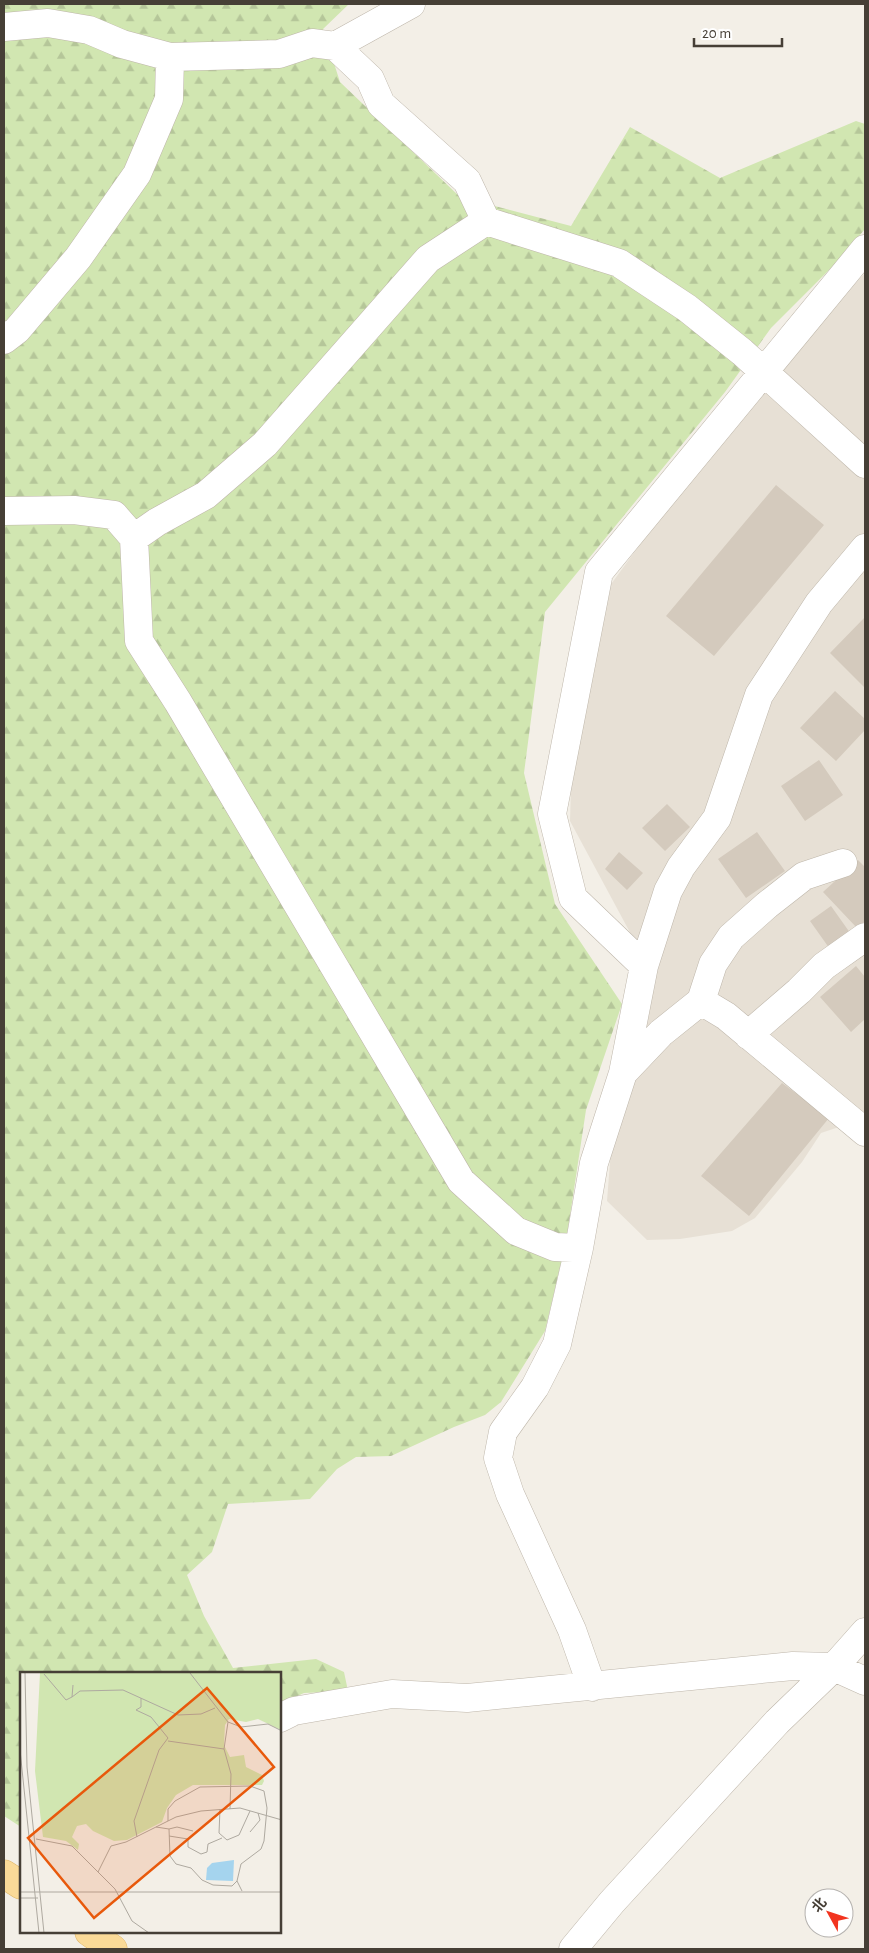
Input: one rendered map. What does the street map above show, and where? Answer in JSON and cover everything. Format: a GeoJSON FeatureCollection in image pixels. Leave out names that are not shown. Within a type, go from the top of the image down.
{"type":"FeatureCollection","features":[{"type":"Feature","properties":{"kind":"main road"},"geometry":{"type":"LineString","coordinates":[[4,1874],[20,1884]]}},
{"type":"Feature","properties":{"kind":"main road"},"geometry":{"type":"LineString","coordinates":[[90,1933],[113,1949]]}},
{"type":"Feature","properties":{"kind":"street"},"geometry":{"type":"LineString","coordinates":[[335,46],[411,4]]}},
{"type":"Feature","properties":{"kind":"street"},"geometry":{"type":"LineString","coordinates":[[4,27],[48,23],[90,30],[122,44],[170,57],[279,54],[312,43],[335,46],[370,78],[381,104],[467,181],[486,222],[619,263],[687,308],[742,352],[865,464]]}},
{"type":"Feature","properties":{"kind":"street"},"geometry":{"type":"LineString","coordinates":[[4,340],[17,330],[78,258],[137,174],[169,99],[170,57]]}},
{"type":"Feature","properties":{"kind":"street"},"geometry":{"type":"LineString","coordinates":[[134,538],[157,522],[206,495],[264,444],[428,259],[486,222]]}},
{"type":"Feature","properties":{"kind":"street"},"geometry":{"type":"LineString","coordinates":[[644,966],[573,898],[552,814],[599,572],[865,249]]}},
{"type":"Feature","properties":{"kind":"street"},"geometry":{"type":"LineString","coordinates":[[4,511],[74,510],[114,515],[134,538],[139,642],[188,719],[461,1181],[516,1231],[555,1247],[579,1248]]}},
{"type":"Feature","properties":{"kind":"street"},"geometry":{"type":"LineString","coordinates":[[592,1687],[572,1630],[510,1494],[498,1458],[503,1432],[535,1387],[557,1344],[579,1248],[594,1163],[623,1073],[644,966],[668,892],[681,867],[717,818],[759,695],[819,603],[860,564]]}},
{"type":"Feature","properties":{"kind":"street"},"geometry":{"type":"LineString","coordinates":[[623,1073],[661,1033],[701,1001],[712,964],[731,937],[804,876],[843,862]]}},
{"type":"Feature","properties":{"kind":"street"},"geometry":{"type":"LineString","coordinates":[[748,1035],[799,991],[824,966],[865,937]]}},
{"type":"Feature","properties":{"kind":"street"},"geometry":{"type":"LineString","coordinates":[[701,1001],[726,1016],[865,1132]]}},
{"type":"Feature","properties":{"kind":"street"},"geometry":{"type":"LineString","coordinates":[[574,1949],[612,1902],[771,1729],[834,1667],[865,1632]]}},
{"type":"Feature","properties":{"kind":"street"},"geometry":{"type":"LineString","coordinates":[[281,1718],[294,1711],[392,1694],[468,1698],[793,1666],[834,1667],[865,1681]]}},
{"type":"Feature","properties":{"kind":"shaded area"},"geometry":{"type":"Polygon","coordinates":[[[865,273],[865,1126],[854,1122],[821,1133],[802,1162],[755,1218],[732,1231],[680,1239],[647,1240],[607,1201],[613,1124],[654,977],[570,821],[573,720],[590,613],[741,406],[865,273]]]}},
{"type":"Feature","properties":{"kind":"green space"},"geometry":{"type":"Polygon","coordinates":[[[4,4],[349,4],[323,29],[340,82],[460,197],[571,226],[630,127],[720,178],[856,121],[865,124],[865,229],[837,262],[771,328],[725,392],[545,612],[524,773],[555,904],[622,1004],[586,1110],[566,1242],[545,1331],[501,1402],[485,1415],[391,1456],[356,1457],[337,1469],[310,1499],[228,1504],[212,1552],[187,1575],[204,1616],[233,1668],[316,1659],[344,1672],[348,1691],[304,1693],[281,1704],[281,1672],[20,1672],[20,1826],[4,1816],[4,4]]]}},
{"type":"Feature","properties":{"kind":"building"},"geometry":{"type":"Polygon","coordinates":[[[776,485],[824,525],[714,656],[666,616],[776,485]]]}},
{"type":"Feature","properties":{"kind":"building"},"geometry":{"type":"Polygon","coordinates":[[[865,617],[865,686],[864,687],[830,653],[865,617]]]}},
{"type":"Feature","properties":{"kind":"building"},"geometry":{"type":"Polygon","coordinates":[[[835,691],[865,719],[865,730],[836,761],[800,728],[835,691]]]}},
{"type":"Feature","properties":{"kind":"building"},"geometry":{"type":"Polygon","coordinates":[[[819,760],[843,795],[805,821],[781,786],[819,760]]]}},
{"type":"Feature","properties":{"kind":"building"},"geometry":{"type":"Polygon","coordinates":[[[667,804],[690,827],[665,851],[642,828],[667,804]]]}},
{"type":"Feature","properties":{"kind":"building"},"geometry":{"type":"Polygon","coordinates":[[[757,832],[785,871],[746,898],[718,859],[757,832]]]}},
{"type":"Feature","properties":{"kind":"building"},"geometry":{"type":"Polygon","coordinates":[[[619,852],[643,873],[627,890],[605,869],[619,852]]]}},
{"type":"Feature","properties":{"kind":"building"},"geometry":{"type":"Polygon","coordinates":[[[858,860],[865,867],[865,921],[857,928],[823,892],[858,860]]]}},
{"type":"Feature","properties":{"kind":"building"},"geometry":{"type":"Polygon","coordinates":[[[831,906],[853,937],[832,952],[810,921],[831,906]]]}},
{"type":"Feature","properties":{"kind":"building"},"geometry":{"type":"Polygon","coordinates":[[[856,966],[865,977],[865,1019],[851,1032],[820,997],[856,966]]]}},
{"type":"Feature","properties":{"kind":"building"},"geometry":{"type":"Polygon","coordinates":[[[782,1083],[829,1118],[749,1216],[701,1176],[782,1083]]]}}]}
